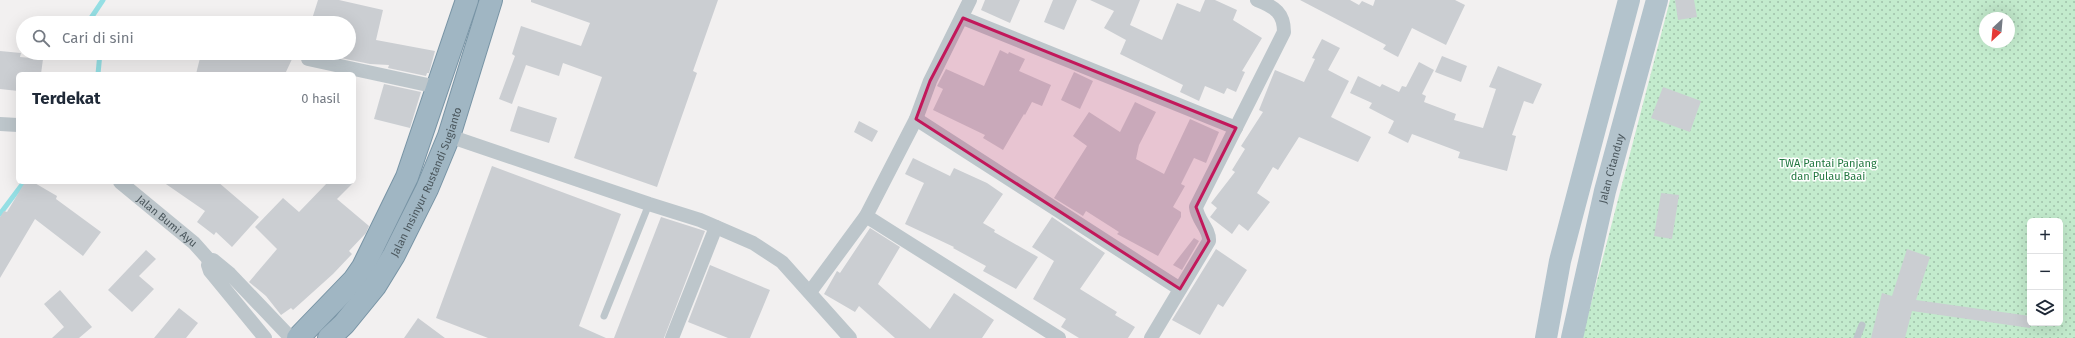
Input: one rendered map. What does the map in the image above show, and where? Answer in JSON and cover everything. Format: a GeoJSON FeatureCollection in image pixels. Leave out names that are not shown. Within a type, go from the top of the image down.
{"type":"FeatureCollection","features":[{"type":"Feature","properties":{"kind":"highway"},"geometry":{"type":"LineString","coordinates":[[298,338],[354,280],[363,267],[407,177],[467,0]]}},
{"type":"Feature","properties":{"kind":"highway","name":"Jalan Insinyur Rustandi Sugianto"},"geometry":{"type":"LineString","coordinates":[[329,338],[344,324],[375,286],[394,256],[427,189],[448,136],[490,4]]}},
{"type":"Feature","properties":{"kind":"main road"},"geometry":{"type":"LineString","coordinates":[[1546,338],[1560,261],[1629,0]]}},
{"type":"Feature","properties":{"kind":"main road","name":"Jalan Citanduy"},"geometry":{"type":"LineString","coordinates":[[1572,338],[1605,191],[1657,0]]}},
{"type":"Feature","properties":{"kind":"street"},"geometry":{"type":"LineString","coordinates":[[810,292],[866,216],[916,119],[930,81],[963,18],[970,0]]}},
{"type":"Feature","properties":{"kind":"street"},"geometry":{"type":"LineString","coordinates":[[1151,338],[1209,241],[1210,236],[1196,213],[1196,207],[1284,32],[1284,20],[1278,12],[1257,0]]}},
{"type":"Feature","properties":{"kind":"street"},"geometry":{"type":"LineString","coordinates":[[963,18],[1236,128]]}},
{"type":"Feature","properties":{"kind":"street"},"geometry":{"type":"LineString","coordinates":[[313,60],[437,87]]}},
{"type":"Feature","properties":{"kind":"street"},"geometry":{"type":"LineString","coordinates":[[916,119],[1180,289]]}},
{"type":"Feature","properties":{"kind":"street"},"geometry":{"type":"LineString","coordinates":[[0,124],[16,125]]}},
{"type":"Feature","properties":{"kind":"street"},"geometry":{"type":"LineString","coordinates":[[448,136],[700,220],[753,243],[782,262],[850,338]]}},
{"type":"Feature","properties":{"kind":"street","name":"Jalan Bumi Ayu"},"geometry":{"type":"LineString","coordinates":[[122,184],[194,243],[212,261],[208,265],[210,271],[266,338]]}},
{"type":"Feature","properties":{"kind":"street"},"geometry":{"type":"LineString","coordinates":[[866,216],[1059,338]]}},
{"type":"Feature","properties":{"kind":"street"},"geometry":{"type":"LineString","coordinates":[[672,338],[716,227]]}},
{"type":"Feature","properties":{"kind":"street"},"geometry":{"type":"LineString","coordinates":[[212,261],[230,274],[291,338]]}},
{"type":"Feature","properties":{"kind":"lane"},"geometry":{"type":"LineString","coordinates":[[604,316],[649,204]]}},
{"type":"Feature","properties":{"kind":"lane"},"geometry":{"type":"LineString","coordinates":[[1857,338],[1862,325]]}},
{"type":"Feature","properties":{"kind":"highlighted area"},"geometry":{"type":"Polygon","coordinates":[[[963,18],[1236,128],[1196,207],[1209,241],[1180,289],[916,119],[930,81],[963,18]]]}},
{"type":"Feature","properties":{"kind":"green space","name":"TWA Pantai Panjang dan Pulau Baai"},"geometry":{"type":"Polygon","coordinates":[[[1670,0],[2075,0],[2075,338],[1582,338],[1670,0]]]}},
{"type":"Feature","properties":{"kind":"building"},"geometry":{"type":"Polygon","coordinates":[[[318,0],[339,0],[383,10],[376,40],[435,51],[429,73],[427,73],[426,76],[388,68],[389,65],[370,64],[351,60],[356,60],[356,16],[313,16],[318,0]]]}},
{"type":"Feature","properties":{"kind":"building"},"geometry":{"type":"Polygon","coordinates":[[[531,0],[718,0],[693,71],[697,73],[657,187],[574,158],[602,77],[563,63],[559,76],[526,65],[512,104],[499,99],[515,56],[512,54],[521,26],[581,46],[590,23],[531,2],[531,0]]]}},
{"type":"Feature","properties":{"kind":"building"},"geometry":{"type":"Polygon","coordinates":[[[985,0],[1020,0],[1010,23],[981,10],[985,0]]]}},
{"type":"Feature","properties":{"kind":"building"},"geometry":{"type":"Polygon","coordinates":[[[1053,0],[1077,0],[1064,30],[1044,22],[1053,0]]]}},
{"type":"Feature","properties":{"kind":"building"},"geometry":{"type":"Polygon","coordinates":[[[1090,0],[1140,0],[1130,25],[1162,40],[1177,3],[1200,12],[1205,0],[1215,0],[1237,10],[1233,20],[1262,38],[1242,71],[1245,72],[1236,92],[1227,88],[1224,94],[1205,86],[1199,101],[1180,92],[1183,85],[1120,54],[1126,40],[1104,28],[1114,11],[1090,0]]]}},
{"type":"Feature","properties":{"kind":"building"},"geometry":{"type":"Polygon","coordinates":[[[1300,0],[1350,0],[1359,5],[1362,1],[1373,6],[1375,0],[1455,0],[1465,5],[1446,45],[1412,28],[1398,57],[1383,49],[1386,45],[1300,0]]]}},
{"type":"Feature","properties":{"kind":"building"},"geometry":{"type":"Polygon","coordinates":[[[1675,0],[1694,0],[1697,17],[1678,20],[1675,0]]]}},
{"type":"Feature","properties":{"kind":"building"},"geometry":{"type":"Polygon","coordinates":[[[1322,39],[1340,48],[1328,70],[1349,81],[1331,117],[1371,137],[1358,162],[1299,137],[1278,170],[1273,167],[1257,193],[1270,202],[1248,231],[1239,224],[1232,234],[1210,217],[1217,208],[1211,203],[1235,172],[1232,170],[1245,149],[1241,146],[1263,112],[1259,110],[1275,70],[1304,82],[1315,59],[1312,58],[1322,39]]]}},
{"type":"Feature","properties":{"kind":"building"},"geometry":{"type":"Polygon","coordinates":[[[1000,50],[1025,59],[1019,71],[1051,85],[1042,106],[1032,102],[1003,150],[983,138],[985,135],[933,110],[943,89],[937,86],[946,69],[984,86],[1000,50]]]}},
{"type":"Feature","properties":{"kind":"building"},"geometry":{"type":"Polygon","coordinates":[[[0,51],[16,53],[16,60],[43,60],[41,72],[16,72],[16,91],[0,89],[0,51]]]}},
{"type":"Feature","properties":{"kind":"building"},"geometry":{"type":"Polygon","coordinates":[[[1442,56],[1467,66],[1461,82],[1435,72],[1442,56]]]}},
{"type":"Feature","properties":{"kind":"building"},"geometry":{"type":"Polygon","coordinates":[[[200,60],[292,60],[286,72],[196,72],[200,60]]]}},
{"type":"Feature","properties":{"kind":"building"},"geometry":{"type":"Polygon","coordinates":[[[1419,62],[1434,70],[1422,94],[1426,96],[1424,102],[1456,114],[1454,120],[1483,128],[1496,89],[1489,87],[1498,66],[1542,84],[1533,104],[1524,101],[1512,135],[1516,136],[1507,171],[1458,158],[1460,152],[1412,134],[1408,143],[1388,133],[1394,121],[1369,108],[1372,103],[1350,93],[1358,76],[1380,87],[1382,84],[1399,92],[1402,86],[1406,87],[1419,62]]]}},
{"type":"Feature","properties":{"kind":"building"},"geometry":{"type":"Polygon","coordinates":[[[1074,72],[1093,81],[1080,109],[1061,100],[1074,72]]]}},
{"type":"Feature","properties":{"kind":"building"},"geometry":{"type":"Polygon","coordinates":[[[384,84],[421,92],[410,128],[374,119],[384,84]]]}},
{"type":"Feature","properties":{"kind":"building"},"geometry":{"type":"Polygon","coordinates":[[[1663,87],[1701,101],[1690,132],[1651,118],[1663,87]]]}},
{"type":"Feature","properties":{"kind":"building"},"geometry":{"type":"Polygon","coordinates":[[[1135,102],[1156,112],[1139,145],[1136,159],[1164,174],[1190,119],[1219,132],[1206,163],[1194,158],[1181,184],[1185,186],[1173,207],[1181,212],[1181,217],[1158,256],[1117,234],[1119,232],[1086,211],[1083,216],[1054,198],[1087,146],[1073,136],[1089,112],[1120,132],[1135,102]]]}},
{"type":"Feature","properties":{"kind":"building"},"geometry":{"type":"Polygon","coordinates":[[[518,106],[557,118],[549,143],[510,131],[518,106]]]}},
{"type":"Feature","properties":{"kind":"building"},"geometry":{"type":"Polygon","coordinates":[[[859,121],[878,131],[872,142],[854,132],[859,121]]]}},
{"type":"Feature","properties":{"kind":"building"},"geometry":{"type":"Polygon","coordinates":[[[913,158],[950,176],[954,168],[987,183],[1003,194],[983,223],[995,230],[994,232],[1038,257],[1016,289],[983,271],[986,266],[953,248],[954,247],[905,224],[924,183],[905,174],[913,158]]]}},
{"type":"Feature","properties":{"kind":"building"},"geometry":{"type":"Polygon","coordinates":[[[492,166],[621,214],[579,326],[606,338],[488,338],[436,318],[492,166]]]}},
{"type":"Feature","properties":{"kind":"building"},"geometry":{"type":"Polygon","coordinates":[[[24,184],[36,184],[57,196],[56,199],[101,232],[83,256],[35,219],[0,278],[0,217],[4,211],[7,212],[24,184]]]}},
{"type":"Feature","properties":{"kind":"building"},"geometry":{"type":"Polygon","coordinates":[[[166,184],[220,184],[259,217],[232,247],[216,232],[214,235],[197,222],[205,211],[166,184]]]}},
{"type":"Feature","properties":{"kind":"building"},"geometry":{"type":"Polygon","coordinates":[[[326,184],[352,184],[337,199],[369,226],[366,233],[349,251],[352,254],[333,274],[293,310],[291,308],[281,315],[266,296],[249,282],[277,249],[255,227],[283,198],[299,212],[326,184]]]}},
{"type":"Feature","properties":{"kind":"building"},"geometry":{"type":"Polygon","coordinates":[[[1661,193],[1679,195],[1672,239],[1654,236],[1661,193]]]}},
{"type":"Feature","properties":{"kind":"building"},"geometry":{"type":"Polygon","coordinates":[[[661,217],[705,231],[664,338],[614,338],[661,217]]]}},
{"type":"Feature","properties":{"kind":"building"},"geometry":{"type":"Polygon","coordinates":[[[1052,217],[1105,253],[1080,289],[1117,312],[1115,315],[1135,327],[1128,338],[1079,338],[1061,327],[1066,319],[1033,299],[1054,261],[1032,247],[1052,217]]]}},
{"type":"Feature","properties":{"kind":"building"},"geometry":{"type":"Polygon","coordinates":[[[870,228],[900,247],[878,284],[930,329],[954,293],[994,320],[982,338],[895,338],[859,306],[855,312],[824,294],[837,271],[840,273],[870,228]]]}},
{"type":"Feature","properties":{"kind":"building"},"geometry":{"type":"Polygon","coordinates":[[[1194,238],[1199,241],[1182,270],[1173,265],[1194,238]]]}},
{"type":"Feature","properties":{"kind":"building"},"geometry":{"type":"Polygon","coordinates":[[[1216,249],[1247,270],[1223,307],[1218,304],[1200,335],[1172,320],[1216,249]]]}},
{"type":"Feature","properties":{"kind":"building"},"geometry":{"type":"Polygon","coordinates":[[[1907,249],[1930,257],[1916,300],[2027,316],[2027,326],[2030,326],[2030,328],[1912,311],[1905,338],[1871,338],[1882,293],[1892,296],[1907,249]]]}},
{"type":"Feature","properties":{"kind":"building"},"geometry":{"type":"Polygon","coordinates":[[[146,250],[156,259],[139,276],[154,289],[132,312],[108,290],[146,250]]]}},
{"type":"Feature","properties":{"kind":"building"},"geometry":{"type":"Polygon","coordinates":[[[710,265],[770,290],[750,338],[728,338],[688,322],[710,265]]]}},
{"type":"Feature","properties":{"kind":"building"},"geometry":{"type":"Polygon","coordinates":[[[60,290],[92,327],[79,338],[52,338],[64,327],[44,304],[60,290]]]}},
{"type":"Feature","properties":{"kind":"building"},"geometry":{"type":"Polygon","coordinates":[[[179,308],[198,323],[186,338],[154,338],[179,308]]]}},
{"type":"Feature","properties":{"kind":"building"},"geometry":{"type":"Polygon","coordinates":[[[418,318],[445,338],[404,338],[418,318]]]}},
{"type":"Feature","properties":{"kind":"waterway"},"geometry":{"type":"LineString","coordinates":[[92,16],[103,0]]}},
{"type":"Feature","properties":{"kind":"waterway"},"geometry":{"type":"LineString","coordinates":[[98,72],[99,60]]}},
{"type":"Feature","properties":{"kind":"waterway"},"geometry":{"type":"LineString","coordinates":[[0,214],[22,184]]}}]}
